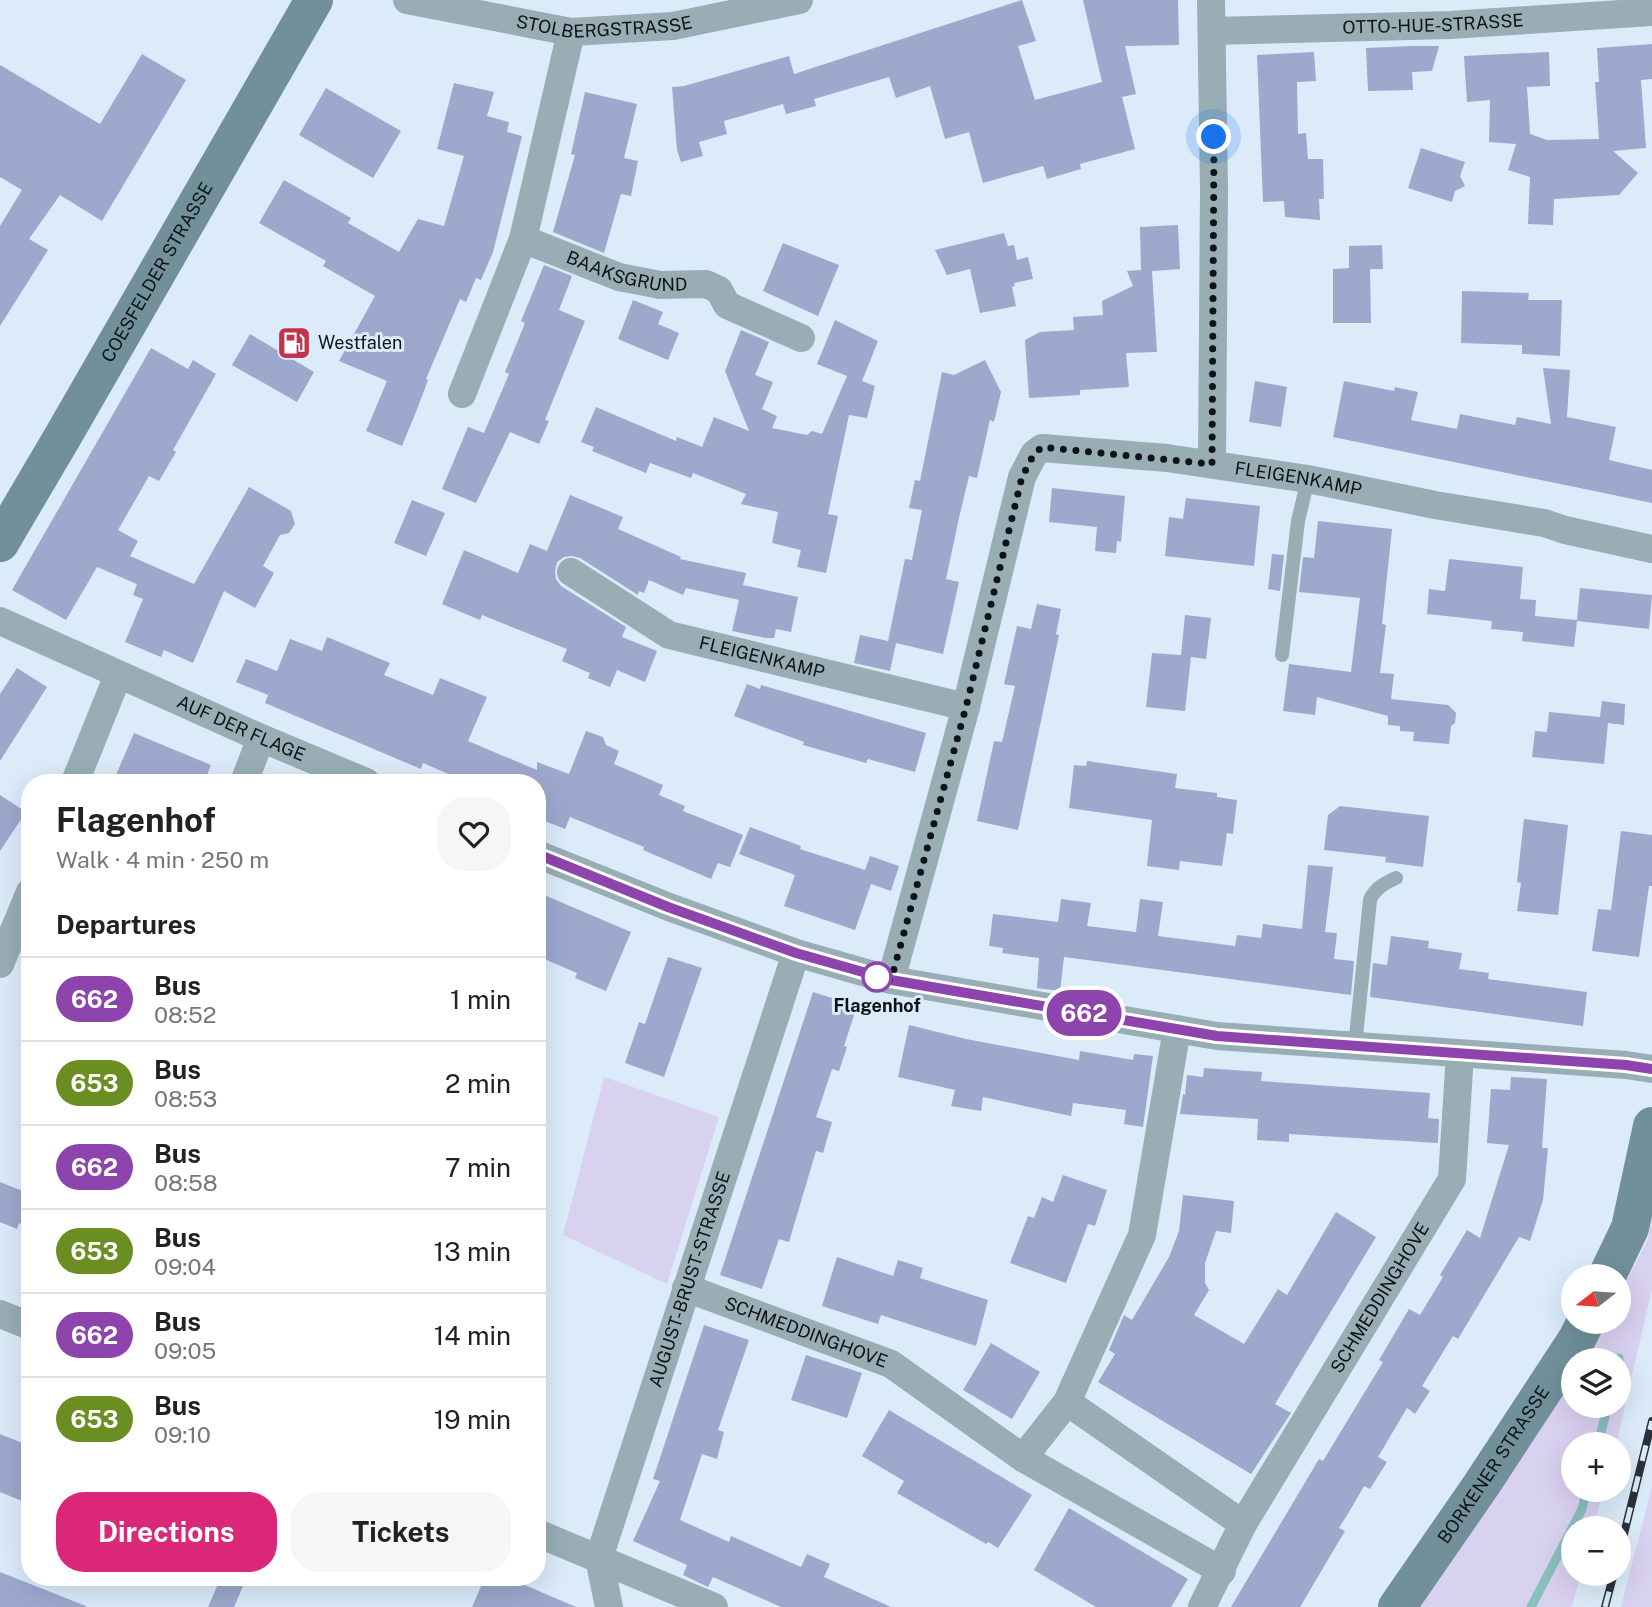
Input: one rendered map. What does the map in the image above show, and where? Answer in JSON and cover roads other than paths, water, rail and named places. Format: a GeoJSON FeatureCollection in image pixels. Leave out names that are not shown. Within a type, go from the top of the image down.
{"type":"FeatureCollection","features":[{"type":"Feature","properties":{"kind":"street","name":"COESFELDER STRASSE"},"geometry":{"type":"LineString","coordinates":[[0,543],[314,0]]}},
{"type":"Feature","properties":{"kind":"street","name":"STOLBERGSTRASSE"},"geometry":{"type":"LineString","coordinates":[[407,0],[571,32],[673,26],[799,0]]}},
{"type":"Feature","properties":{"kind":"street"},"geometry":{"type":"LineString","coordinates":[[1212,0],[1212,464]]}},
{"type":"Feature","properties":{"kind":"street","name":"OTTO-HUE-STRASSE"},"geometry":{"type":"LineString","coordinates":[[1213,31],[1450,24],[1652,12]]}},
{"type":"Feature","properties":{"kind":"street"},"geometry":{"type":"LineString","coordinates":[[462,394],[523,239],[571,32]]}},
{"type":"Feature","properties":{"kind":"street","name":"BAAKSGRUND"},"geometry":{"type":"LineString","coordinates":[[523,239],[619,277],[660,285],[706,284],[719,290],[727,305],[801,338]]}},
{"type":"Feature","properties":{"kind":"street","name":"FLEIGENKAMP"},"geometry":{"type":"LineString","coordinates":[[891,980],[966,707],[1022,477],[1034,454],[1042,447],[1212,464],[1308,479],[1435,505],[1544,523],[1564,530],[1652,549]]}},
{"type":"Feature","properties":{"kind":"street","name":"FLEIGENKAMP"},"geometry":{"type":"LineString","coordinates":[[571,572],[669,635],[966,707]]}},
{"type":"Feature","properties":{"kind":"street","name":"AUF DER FLAGE"},"geometry":{"type":"LineString","coordinates":[[0,621],[347,774]]}},
{"type":"Feature","properties":{"kind":"street"},"geometry":{"type":"LineString","coordinates":[[78,774],[118,675]]}},
{"type":"Feature","properties":{"kind":"street"},"geometry":{"type":"LineString","coordinates":[[247,774],[261,738]]}},
{"type":"Feature","properties":{"kind":"street"},"geometry":{"type":"LineString","coordinates":[[546,857],[668,907],[796,953],[891,980],[1217,1036],[1652,1069]]}},
{"type":"Feature","properties":{"kind":"street"},"geometry":{"type":"LineString","coordinates":[[0,964],[21,914]]}},
{"type":"Feature","properties":{"kind":"street","name":"AUGUST-BRUST-STRASSE"},"geometry":{"type":"LineString","coordinates":[[598,1558],[796,953]]}},
{"type":"Feature","properties":{"kind":"street"},"geometry":{"type":"LineString","coordinates":[[1023,1458],[1067,1402],[1142,1235],[1177,1029]]}},
{"type":"Feature","properties":{"kind":"street","name":"SCHMEDDINGHOVE"},"geometry":{"type":"LineString","coordinates":[[1202,1607],[1243,1524],[1452,1179],[1461,1054]]}},
{"type":"Feature","properties":{"kind":"street"},"geometry":{"type":"LineString","coordinates":[[1613,1264],[1630,1228],[1652,1126]]}},
{"type":"Feature","properties":{"kind":"street","name":"SCHMEDDINGHOVE"},"geometry":{"type":"LineString","coordinates":[[686,1288],[891,1364],[1023,1458],[1222,1571]]}},
{"type":"Feature","properties":{"kind":"street"},"geometry":{"type":"LineString","coordinates":[[0,1314],[21,1322]]}},
{"type":"Feature","properties":{"kind":"street","name":"BORKENER STRASSE"},"geometry":{"type":"LineString","coordinates":[[1397,1607],[1482,1484],[1580,1334]]}},
{"type":"Feature","properties":{"kind":"street"},"geometry":{"type":"LineString","coordinates":[[1067,1402],[1243,1524]]}},
{"type":"Feature","properties":{"kind":"street"},"geometry":{"type":"LineString","coordinates":[[546,1537],[714,1607]]}},
{"type":"Feature","properties":{"kind":"street"},"geometry":{"type":"LineString","coordinates":[[598,1558],[609,1607]]}},
{"type":"Feature","properties":{"kind":"lane"},"geometry":{"type":"LineString","coordinates":[[1282,655],[1298,521],[1308,479]]}},
{"type":"Feature","properties":{"kind":"lane"},"geometry":{"type":"LineString","coordinates":[[1355,1046],[1370,900],[1377,889],[1396,878]]}},
{"type":"Feature","properties":{"kind":"waterway"},"geometry":{"type":"LineString","coordinates":[[1601,1432],[1605,1418]]}},
{"type":"Feature","properties":{"kind":"waterway"},"geometry":{"type":"LineString","coordinates":[[1531,1607],[1584,1502]]}},
{"type":"Feature","properties":{"kind":"railway"},"geometry":{"type":"LineString","coordinates":[[1628,1516],[1652,1421]]}},
{"type":"Feature","properties":{"kind":"railway"},"geometry":{"type":"LineString","coordinates":[[1605,1607],[1611,1586]]}},
{"type":"Feature","properties":{"kind":"place","name":"Westfalen"},"geometry":{"type":"Point","coordinates":[294,343]}},
{"type":"Feature","properties":{"kind":"place","name":"Flagenhof"},"geometry":{"type":"Point","coordinates":[877,977]}}]}
